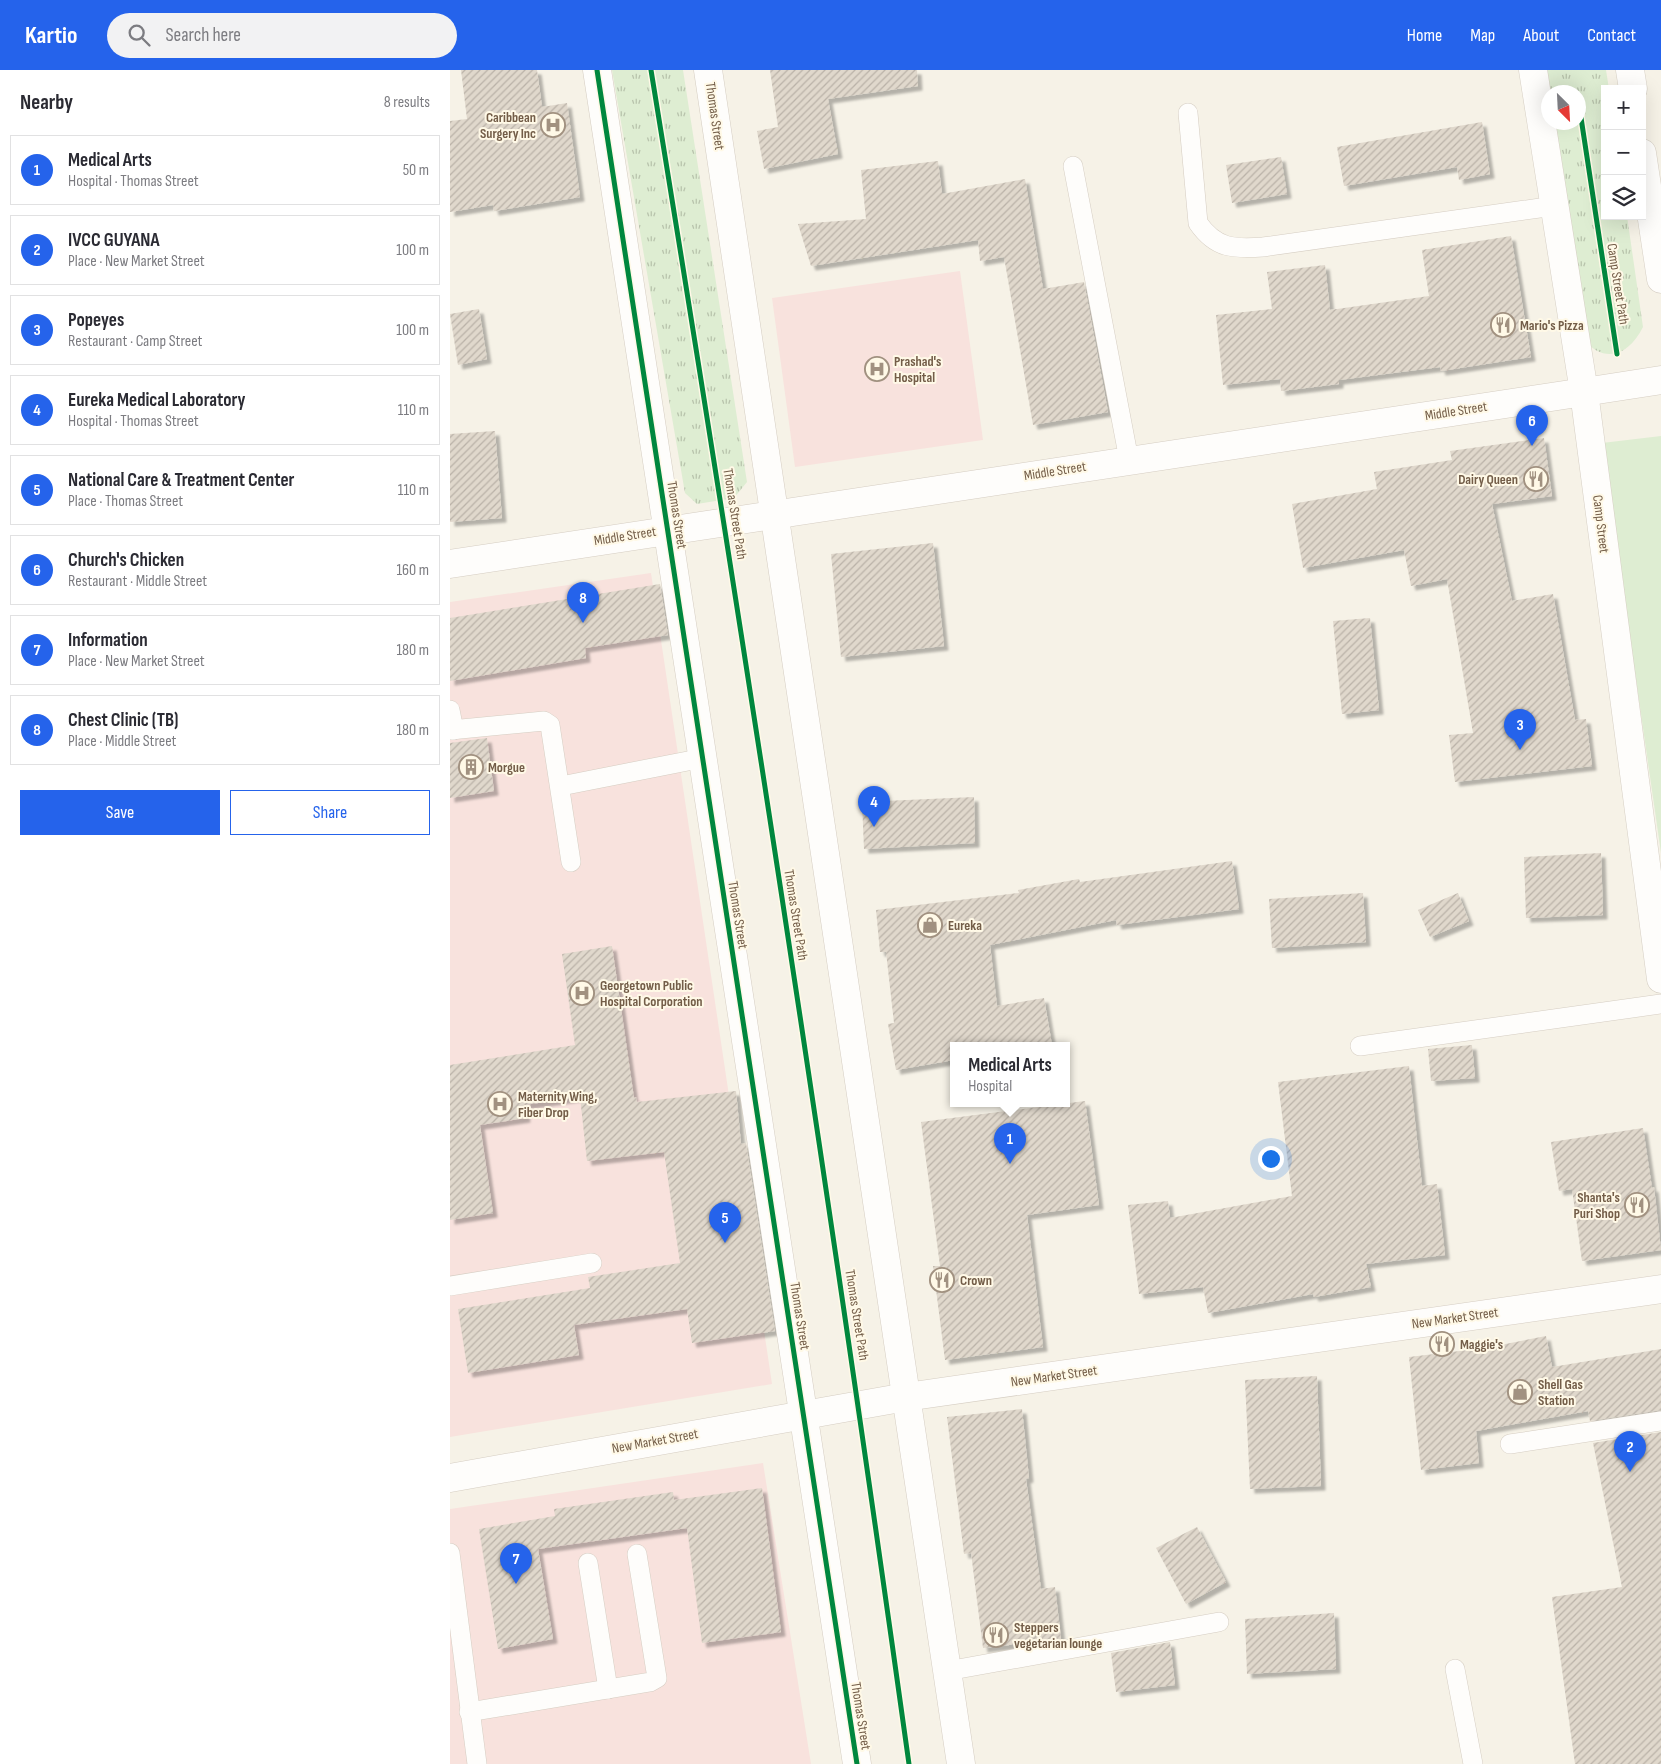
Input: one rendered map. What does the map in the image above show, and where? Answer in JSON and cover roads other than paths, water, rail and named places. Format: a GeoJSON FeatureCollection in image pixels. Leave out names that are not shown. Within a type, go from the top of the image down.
{"type":"FeatureCollection","features":[{"type":"Feature","properties":{"kind":"street","name":"Thomas Street"},"geometry":{"type":"LineString","coordinates":[[597,70],[857,1764]]}},
{"type":"Feature","properties":{"kind":"street","name":"Thomas Street"},"geometry":{"type":"LineString","coordinates":[[708,70],[961,1764]]}},
{"type":"Feature","properties":{"kind":"street","name":"Camp Street"},"geometry":{"type":"LineString","coordinates":[[1533,70],[1584,392],[1661,979]]}},
{"type":"Feature","properties":{"kind":"street"},"geometry":{"type":"LineString","coordinates":[[1630,70],[1632,85]]}},
{"type":"Feature","properties":{"kind":"street"},"geometry":{"type":"LineString","coordinates":[[1645,175],[1661,279]]}},
{"type":"Feature","properties":{"kind":"street","name":"Middle Street"},"geometry":{"type":"LineString","coordinates":[[450,564],[668,529],[1661,380]]}},
{"type":"Feature","properties":{"kind":"street","name":"New Market Street"},"geometry":{"type":"LineString","coordinates":[[450,1478],[906,1397],[1661,1289]]}},
{"type":"Feature","properties":{"kind":"lane"},"geometry":{"type":"LineString","coordinates":[[1188,112],[1198,223],[1209,238],[1223,244],[1243,248],[1264,247],[1554,206]]}},
{"type":"Feature","properties":{"kind":"lane"},"geometry":{"type":"LineString","coordinates":[[1073,166],[1129,460]]}},
{"type":"Feature","properties":{"kind":"lane"},"geometry":{"type":"LineString","coordinates":[[450,710],[452,730],[544,720],[550,725],[553,732],[571,862]]}},
{"type":"Feature","properties":{"kind":"lane"},"geometry":{"type":"LineString","coordinates":[[561,786],[703,758]]}},
{"type":"Feature","properties":{"kind":"lane"},"geometry":{"type":"LineString","coordinates":[[1360,1046],[1661,1004]]}},
{"type":"Feature","properties":{"kind":"lane"},"geometry":{"type":"LineString","coordinates":[[450,1286],[592,1263]]}},
{"type":"Feature","properties":{"kind":"lane"},"geometry":{"type":"LineString","coordinates":[[1510,1444],[1661,1420]]}},
{"type":"Feature","properties":{"kind":"lane"},"geometry":{"type":"LineString","coordinates":[[450,1553],[454,1619],[477,1764]]}},
{"type":"Feature","properties":{"kind":"lane"},"geometry":{"type":"LineString","coordinates":[[469,1712],[650,1682],[657,1678],[637,1554]]}},
{"type":"Feature","properties":{"kind":"lane"},"geometry":{"type":"LineString","coordinates":[[588,1563],[608,1689]]}},
{"type":"Feature","properties":{"kind":"lane"},"geometry":{"type":"LineString","coordinates":[[947,1671],[1219,1622]]}},
{"type":"Feature","properties":{"kind":"lane"},"geometry":{"type":"LineString","coordinates":[[1455,1669],[1473,1764]]}},
{"type":"Feature","properties":{"kind":"place","name":"Caribbean Surgery Inc"},"geometry":{"type":"Point","coordinates":[553,125]}},
{"type":"Feature","properties":{"kind":"place","name":"Mario's Pizza"},"geometry":{"type":"Point","coordinates":[1503,325]}},
{"type":"Feature","properties":{"kind":"place","name":"Prashad's Hospital"},"geometry":{"type":"Point","coordinates":[877,369]}},
{"type":"Feature","properties":{"kind":"place","name":"Church's Chicken"},"geometry":{"type":"Point","coordinates":[1532,446]}},
{"type":"Feature","properties":{"kind":"place","name":"Dairy Queen"},"geometry":{"type":"Point","coordinates":[1536,479]}},
{"type":"Feature","properties":{"kind":"place","name":"Chest Clinic (TB)"},"geometry":{"type":"Point","coordinates":[583,623]}},
{"type":"Feature","properties":{"kind":"place","name":"Popeyes"},"geometry":{"type":"Point","coordinates":[1520,750]}},
{"type":"Feature","properties":{"kind":"place","name":"Morgue"},"geometry":{"type":"Point","coordinates":[471,767]}},
{"type":"Feature","properties":{"kind":"place","name":"Eureka Medical Laboratory"},"geometry":{"type":"Point","coordinates":[874,827]}},
{"type":"Feature","properties":{"kind":"place","name":"Eureka"},"geometry":{"type":"Point","coordinates":[930,925]}},
{"type":"Feature","properties":{"kind":"place","name":"Georgetown Public Hospital Corporation"},"geometry":{"type":"Point","coordinates":[582,993]}},
{"type":"Feature","properties":{"kind":"place","name":"Maternity Wing, Fiber Drop"},"geometry":{"type":"Point","coordinates":[500,1104]}},
{"type":"Feature","properties":{"kind":"place","name":"Medical Arts"},"geometry":{"type":"Point","coordinates":[1010,1164]}},
{"type":"Feature","properties":{"kind":"place","name":"Shanta's Puri Shop"},"geometry":{"type":"Point","coordinates":[1637,1205]}},
{"type":"Feature","properties":{"kind":"place","name":"National Care & Treatment Center"},"geometry":{"type":"Point","coordinates":[725,1243]}},
{"type":"Feature","properties":{"kind":"place","name":"Crown"},"geometry":{"type":"Point","coordinates":[942,1280]}},
{"type":"Feature","properties":{"kind":"place","name":"Maggie's"},"geometry":{"type":"Point","coordinates":[1442,1344]}},
{"type":"Feature","properties":{"kind":"place","name":"Shell Gas Station"},"geometry":{"type":"Point","coordinates":[1520,1392]}},
{"type":"Feature","properties":{"kind":"place","name":"IVCC GUYANA"},"geometry":{"type":"Point","coordinates":[1630,1472]}},
{"type":"Feature","properties":{"kind":"place","name":"Information"},"geometry":{"type":"Point","coordinates":[516,1584]}},
{"type":"Feature","properties":{"kind":"place","name":"Steppers vegetarian lounge"},"geometry":{"type":"Point","coordinates":[996,1635]}}]}
